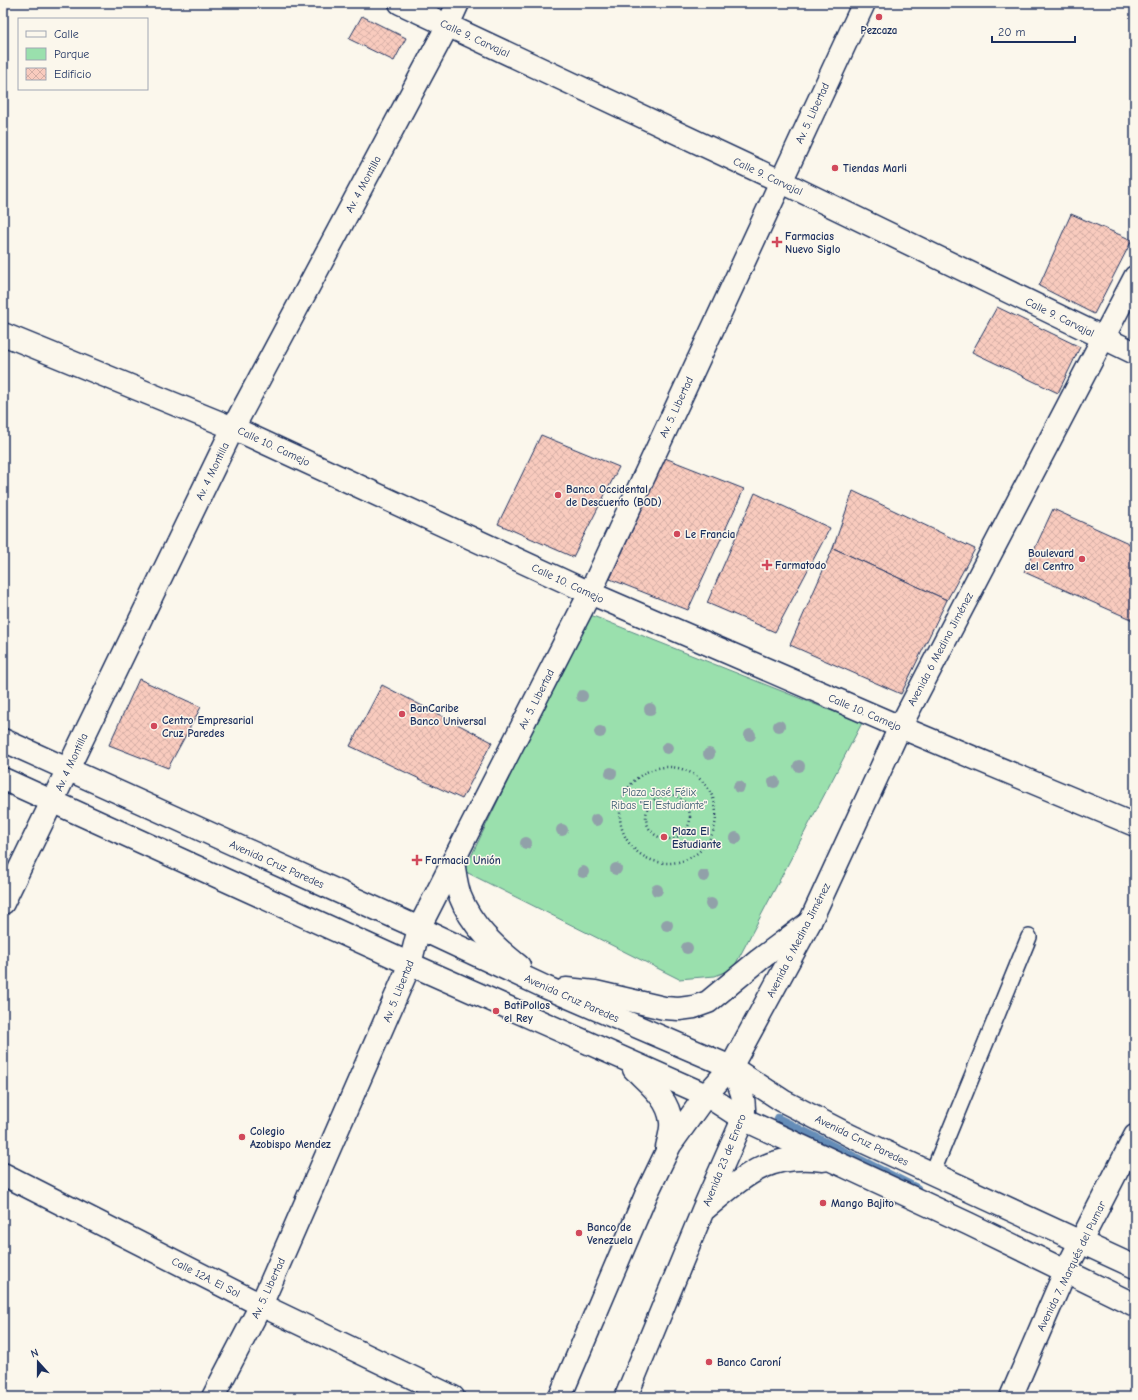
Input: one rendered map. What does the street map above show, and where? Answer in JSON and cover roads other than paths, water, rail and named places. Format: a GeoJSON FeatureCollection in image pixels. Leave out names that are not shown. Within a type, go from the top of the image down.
{"type":"FeatureCollection","features":[{"type":"Feature","properties":{"kind":"street","name":"Calle 9. Carvajal"},"geometry":{"type":"LineString","coordinates":[[400,3],[780,181],[1135,353]]}},
{"type":"Feature","properties":{"kind":"street","name":"Av. 4 Montilla"},"geometry":{"type":"LineString","coordinates":[[3,903],[233,428],[448,25],[458,3]]}},
{"type":"Feature","properties":{"kind":"street","name":"Av. 5. Libertad"},"geometry":{"type":"LineString","coordinates":[[213,1397],[261,1305],[410,964],[419,928],[590,593],[780,181],[864,3]]}},
{"type":"Feature","properties":{"kind":"street","name":"Avenida 6 Medina Jiménez"},"geometry":{"type":"LineString","coordinates":[[731,1067],[810,922],[900,727],[1135,277]]}},
{"type":"Feature","properties":{"kind":"street","name":"Calle 10. Camejo"},"geometry":{"type":"LineString","coordinates":[[3,334],[233,428],[590,593],[900,727],[1135,825]]}},
{"type":"Feature","properties":{"kind":"street","name":"Avenida Cruz Paredes"},"geometry":{"type":"LineString","coordinates":[[3,740],[419,928],[545,987],[731,1067],[783,1101],[851,1136],[1135,1266]]}},
{"type":"Feature","properties":{"kind":"street"},"geometry":{"type":"LineString","coordinates":[[3,778],[410,964],[706,1095],[743,1119],[969,1224],[1135,1305]]}},
{"type":"Feature","properties":{"kind":"street"},"geometry":{"type":"LineString","coordinates":[[452,862],[460,895],[478,927],[503,953],[545,987],[595,992],[664,1008],[679,1009],[694,1007],[708,1002],[759,960],[810,922]]}},
{"type":"Feature","properties":{"kind":"street"},"geometry":{"type":"LineString","coordinates":[[625,1059],[660,1095],[668,1108],[671,1122],[665,1158]]}},
{"type":"Feature","properties":{"kind":"street"},"geometry":{"type":"LineString","coordinates":[[560,1397],[646,1195],[670,1145],[706,1095],[731,1067]]}},
{"type":"Feature","properties":{"kind":"street","name":"Avenida 23 de Enero"},"geometry":{"type":"LineString","coordinates":[[626,1397],[703,1210],[743,1119],[745,1110],[744,1101],[731,1067]]}},
{"type":"Feature","properties":{"kind":"street","name":"Avenida 7. Marqués del Pumar"},"geometry":{"type":"LineString","coordinates":[[1010,1397],[1065,1272],[1135,1136]]}},
{"type":"Feature","properties":{"kind":"street"},"geometry":{"type":"LineString","coordinates":[[703,1210],[746,1176],[772,1162],[807,1158],[833,1161]]}},
{"type":"Feature","properties":{"kind":"street","name":"Calle 12A. El Sol"},"geometry":{"type":"LineString","coordinates":[[3,1174],[261,1305],[453,1397]]}},
{"type":"Feature","properties":{"kind":"lane"},"geometry":{"type":"LineString","coordinates":[[932,1174],[1029,937]]}},
{"type":"Feature","properties":{"kind":"waterway"},"geometry":{"type":"LineString","coordinates":[[778,1118],[917,1188]]}},
{"type":"Feature","properties":{"kind":"place","name":"Pezcaza"},"geometry":{"type":"Point","coordinates":[879,17]}},
{"type":"Feature","properties":{"kind":"place","name":"Tiendas Marli"},"geometry":{"type":"Point","coordinates":[835,168]}},
{"type":"Feature","properties":{"kind":"place","name":"Farmacias Nuevo Siglo"},"geometry":{"type":"Point","coordinates":[777,242]}},
{"type":"Feature","properties":{"kind":"place","name":"Banco Occidental de Descuento (BOD)"},"geometry":{"type":"Point","coordinates":[558,495]}},
{"type":"Feature","properties":{"kind":"place","name":"Le Francia"},"geometry":{"type":"Point","coordinates":[677,534]}},
{"type":"Feature","properties":{"kind":"place","name":"Boulevard del Centro"},"geometry":{"type":"Point","coordinates":[1082,559]}},
{"type":"Feature","properties":{"kind":"place","name":"Farmatodo"},"geometry":{"type":"Point","coordinates":[767,565]}},
{"type":"Feature","properties":{"kind":"place","name":"BanCaribe Banco Universal"},"geometry":{"type":"Point","coordinates":[402,714]}},
{"type":"Feature","properties":{"kind":"place","name":"Centro Empresarial Cruz Paredes"},"geometry":{"type":"Point","coordinates":[154,726]}},
{"type":"Feature","properties":{"kind":"place","name":"Plaza El Estudiante"},"geometry":{"type":"Point","coordinates":[664,837]}},
{"type":"Feature","properties":{"kind":"place","name":"Farmacia Unión"},"geometry":{"type":"Point","coordinates":[417,860]}},
{"type":"Feature","properties":{"kind":"place","name":"BatiPollos el Rey"},"geometry":{"type":"Point","coordinates":[496,1011]}},
{"type":"Feature","properties":{"kind":"place","name":"Colegio Azobispo Mendez"},"geometry":{"type":"Point","coordinates":[242,1137]}},
{"type":"Feature","properties":{"kind":"place","name":"Mango Bajito"},"geometry":{"type":"Point","coordinates":[823,1203]}},
{"type":"Feature","properties":{"kind":"place","name":"Banco de Venezuela"},"geometry":{"type":"Point","coordinates":[579,1233]}},
{"type":"Feature","properties":{"kind":"place","name":"Banco Caroní"},"geometry":{"type":"Point","coordinates":[709,1362]}},
{"type":"Feature","properties":{"kind":"park label","name":"Plaza José Félix Ribas \"El Estudiante\""},"geometry":{"type":"Point","coordinates":[659,798]}}]}
